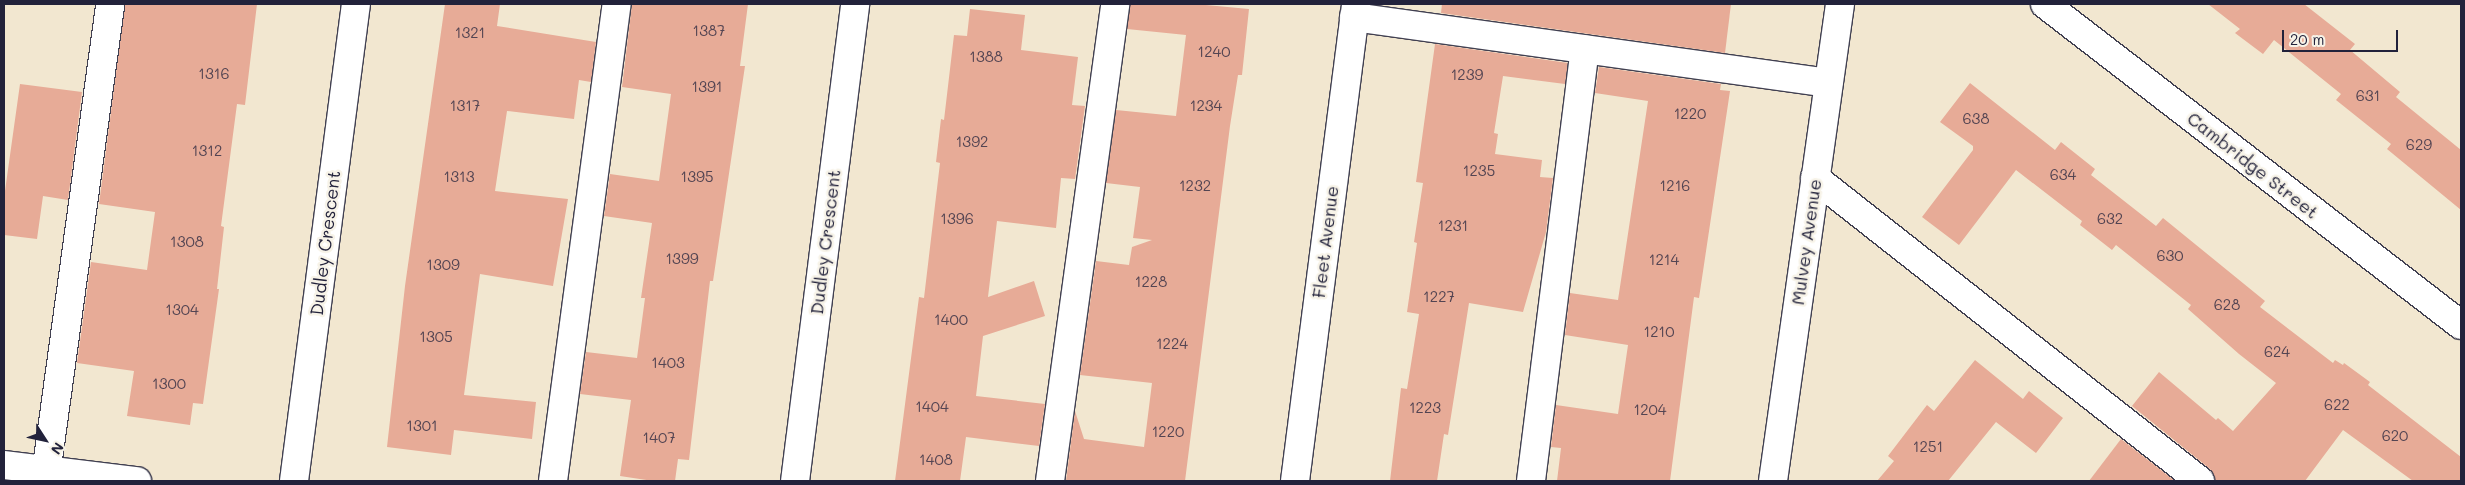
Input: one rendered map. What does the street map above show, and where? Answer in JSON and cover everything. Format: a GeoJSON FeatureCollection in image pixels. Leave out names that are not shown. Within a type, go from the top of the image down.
{"type":"FeatureCollection","features":[{"type":"Feature","properties":{"kind":"street"},"geometry":{"type":"LineString","coordinates":[[46,476],[110,4]]}},
{"type":"Feature","properties":{"kind":"street","name":"Dudley Crescent"},"geometry":{"type":"LineString","coordinates":[[294,481],[356,4]]}},
{"type":"Feature","properties":{"kind":"street"},"geometry":{"type":"LineString","coordinates":[[553,481],[617,4]]}},
{"type":"Feature","properties":{"kind":"street","name":"Dudley Crescent"},"geometry":{"type":"LineString","coordinates":[[796,481],[855,4]]}},
{"type":"Feature","properties":{"kind":"street"},"geometry":{"type":"LineString","coordinates":[[1050,481],[1115,4]]}},
{"type":"Feature","properties":{"kind":"street","name":"Mulvey Avenue"},"geometry":{"type":"LineString","coordinates":[[1773,481],[1840,4]]}},
{"type":"Feature","properties":{"kind":"street","name":"Cambridge Street"},"geometry":{"type":"LineString","coordinates":[[2045,4],[2461,326]]}},
{"type":"Feature","properties":{"kind":"street"},"geometry":{"type":"LineString","coordinates":[[1355,11],[1585,49],[1828,83]]}},
{"type":"Feature","properties":{"kind":"street","name":"Fleet Avenue"},"geometry":{"type":"LineString","coordinates":[[1295,481],[1355,11]]}},
{"type":"Feature","properties":{"kind":"street"},"geometry":{"type":"LineString","coordinates":[[1531,481],[1585,49]]}},
{"type":"Feature","properties":{"kind":"street"},"geometry":{"type":"LineString","coordinates":[[1815,178],[2200,481]]}},
{"type":"Feature","properties":{"kind":"street"},"geometry":{"type":"LineString","coordinates":[[4,464],[46,476],[137,481]]}},
{"type":"Feature","properties":{"kind":"building"},"geometry":{"type":"Polygon","coordinates":[[[125,4],[257,4],[245,105],[237,104],[221,226],[224,227],[217,289],[219,289],[203,404],[193,403],[190,425],[127,416],[134,371],[77,363],[91,262],[147,270],[155,212],[99,204],[125,4]]]}},
{"type":"Feature","properties":{"kind":"building"},"geometry":{"type":"Polygon","coordinates":[[[445,4],[500,4],[497,26],[596,42],[591,82],[579,80],[574,119],[507,111],[495,191],[568,199],[553,286],[480,274],[464,395],[536,402],[532,439],[454,430],[451,455],[387,447],[405,286],[445,4]]]}},
{"type":"Feature","properties":{"kind":"building"},"geometry":{"type":"Polygon","coordinates":[[[632,4],[748,4],[740,66],[745,66],[713,281],[710,281],[689,460],[678,459],[675,481],[653,481],[620,476],[631,400],[580,394],[586,352],[637,358],[645,298],[641,298],[652,223],[604,216],[610,174],[659,181],[671,94],[622,87],[632,4]]]}},
{"type":"Feature","properties":{"kind":"building"},"geometry":{"type":"Polygon","coordinates":[[[1130,4],[1195,4],[1249,9],[1242,75],[1238,75],[1230,126],[1185,481],[1066,481],[1075,411],[1084,439],[1144,447],[1152,383],[1080,375],[1096,261],[1129,265],[1132,247],[1152,240],[1133,238],[1140,187],[1106,183],[1116,110],[1176,116],[1186,35],[1127,29],[1130,4]]]}},
{"type":"Feature","properties":{"kind":"building"},"geometry":{"type":"Polygon","coordinates":[[[1442,4],[1731,4],[1725,53],[1441,13],[1442,4]]]}},
{"type":"Feature","properties":{"kind":"building"},"geometry":{"type":"Polygon","coordinates":[[[2208,4],[2304,4],[2355,44],[2350,50],[2400,92],[2396,97],[2461,150],[2461,210],[2387,149],[2391,144],[2336,100],[2341,94],[2274,40],[2263,54],[2235,33],[2240,29],[2208,4]]]}},
{"type":"Feature","properties":{"kind":"building"},"geometry":{"type":"Polygon","coordinates":[[[970,9],[1025,15],[1021,50],[1078,57],[1072,105],[1085,106],[1075,179],[1061,178],[1056,228],[997,221],[988,297],[1034,281],[1045,316],[983,336],[976,396],[1045,404],[1039,446],[966,437],[960,481],[895,481],[919,297],[924,298],[940,163],[936,162],[941,119],[944,120],[954,35],[967,36],[970,9]]]}},
{"type":"Feature","properties":{"kind":"building"},"geometry":{"type":"Polygon","coordinates":[[[1435,44],[1568,63],[1565,84],[1503,76],[1494,133],[1498,134],[1495,154],[1542,160],[1540,177],[1553,178],[1546,232],[1523,312],[1469,303],[1448,435],[1444,434],[1437,481],[1390,481],[1401,388],[1407,389],[1419,314],[1407,312],[1417,243],[1414,242],[1423,183],[1416,182],[1435,44]]]}},
{"type":"Feature","properties":{"kind":"building"},"geometry":{"type":"Polygon","coordinates":[[[1599,67],[1721,84],[1720,90],[1730,91],[1699,298],[1694,297],[1670,481],[1557,481],[1561,448],[1551,447],[1556,405],[1618,414],[1628,345],[1565,335],[1570,293],[1618,300],[1648,101],[1595,93],[1599,67]]]}},
{"type":"Feature","properties":{"kind":"building"},"geometry":{"type":"Polygon","coordinates":[[[1970,83],[2055,150],[2061,142],[2095,169],[2091,175],[2156,226],[2163,218],[2265,301],[2260,307],[2333,363],[2335,360],[2343,365],[2344,363],[2370,382],[2368,385],[2461,457],[2461,481],[2413,481],[2343,430],[2305,481],[2215,481],[2210,469],[2132,406],[2159,372],[2216,420],[2218,418],[2233,431],[2276,383],[2239,354],[2188,309],[2191,305],[2116,245],[2112,250],[2080,225],[2082,221],[2016,170],[1959,245],[1922,217],[1973,150],[1973,146],[1940,122],[1970,83]]]}},
{"type":"Feature","properties":{"kind":"building"},"geometry":{"type":"Polygon","coordinates":[[[20,84],[82,92],[68,200],[43,196],[37,239],[4,235],[4,198],[20,84]]]}},
{"type":"Feature","properties":{"kind":"building"},"geometry":{"type":"Polygon","coordinates":[[[1975,360],[2023,399],[2029,391],[2063,418],[2036,453],[1996,422],[1948,481],[1877,481],[1894,461],[1888,456],[1927,405],[1934,411],[1975,360]]]}},
{"type":"Feature","properties":{"kind":"building"},"geometry":{"type":"Polygon","coordinates":[[[2121,439],[2175,481],[2089,481],[2121,439]]]}}]}
